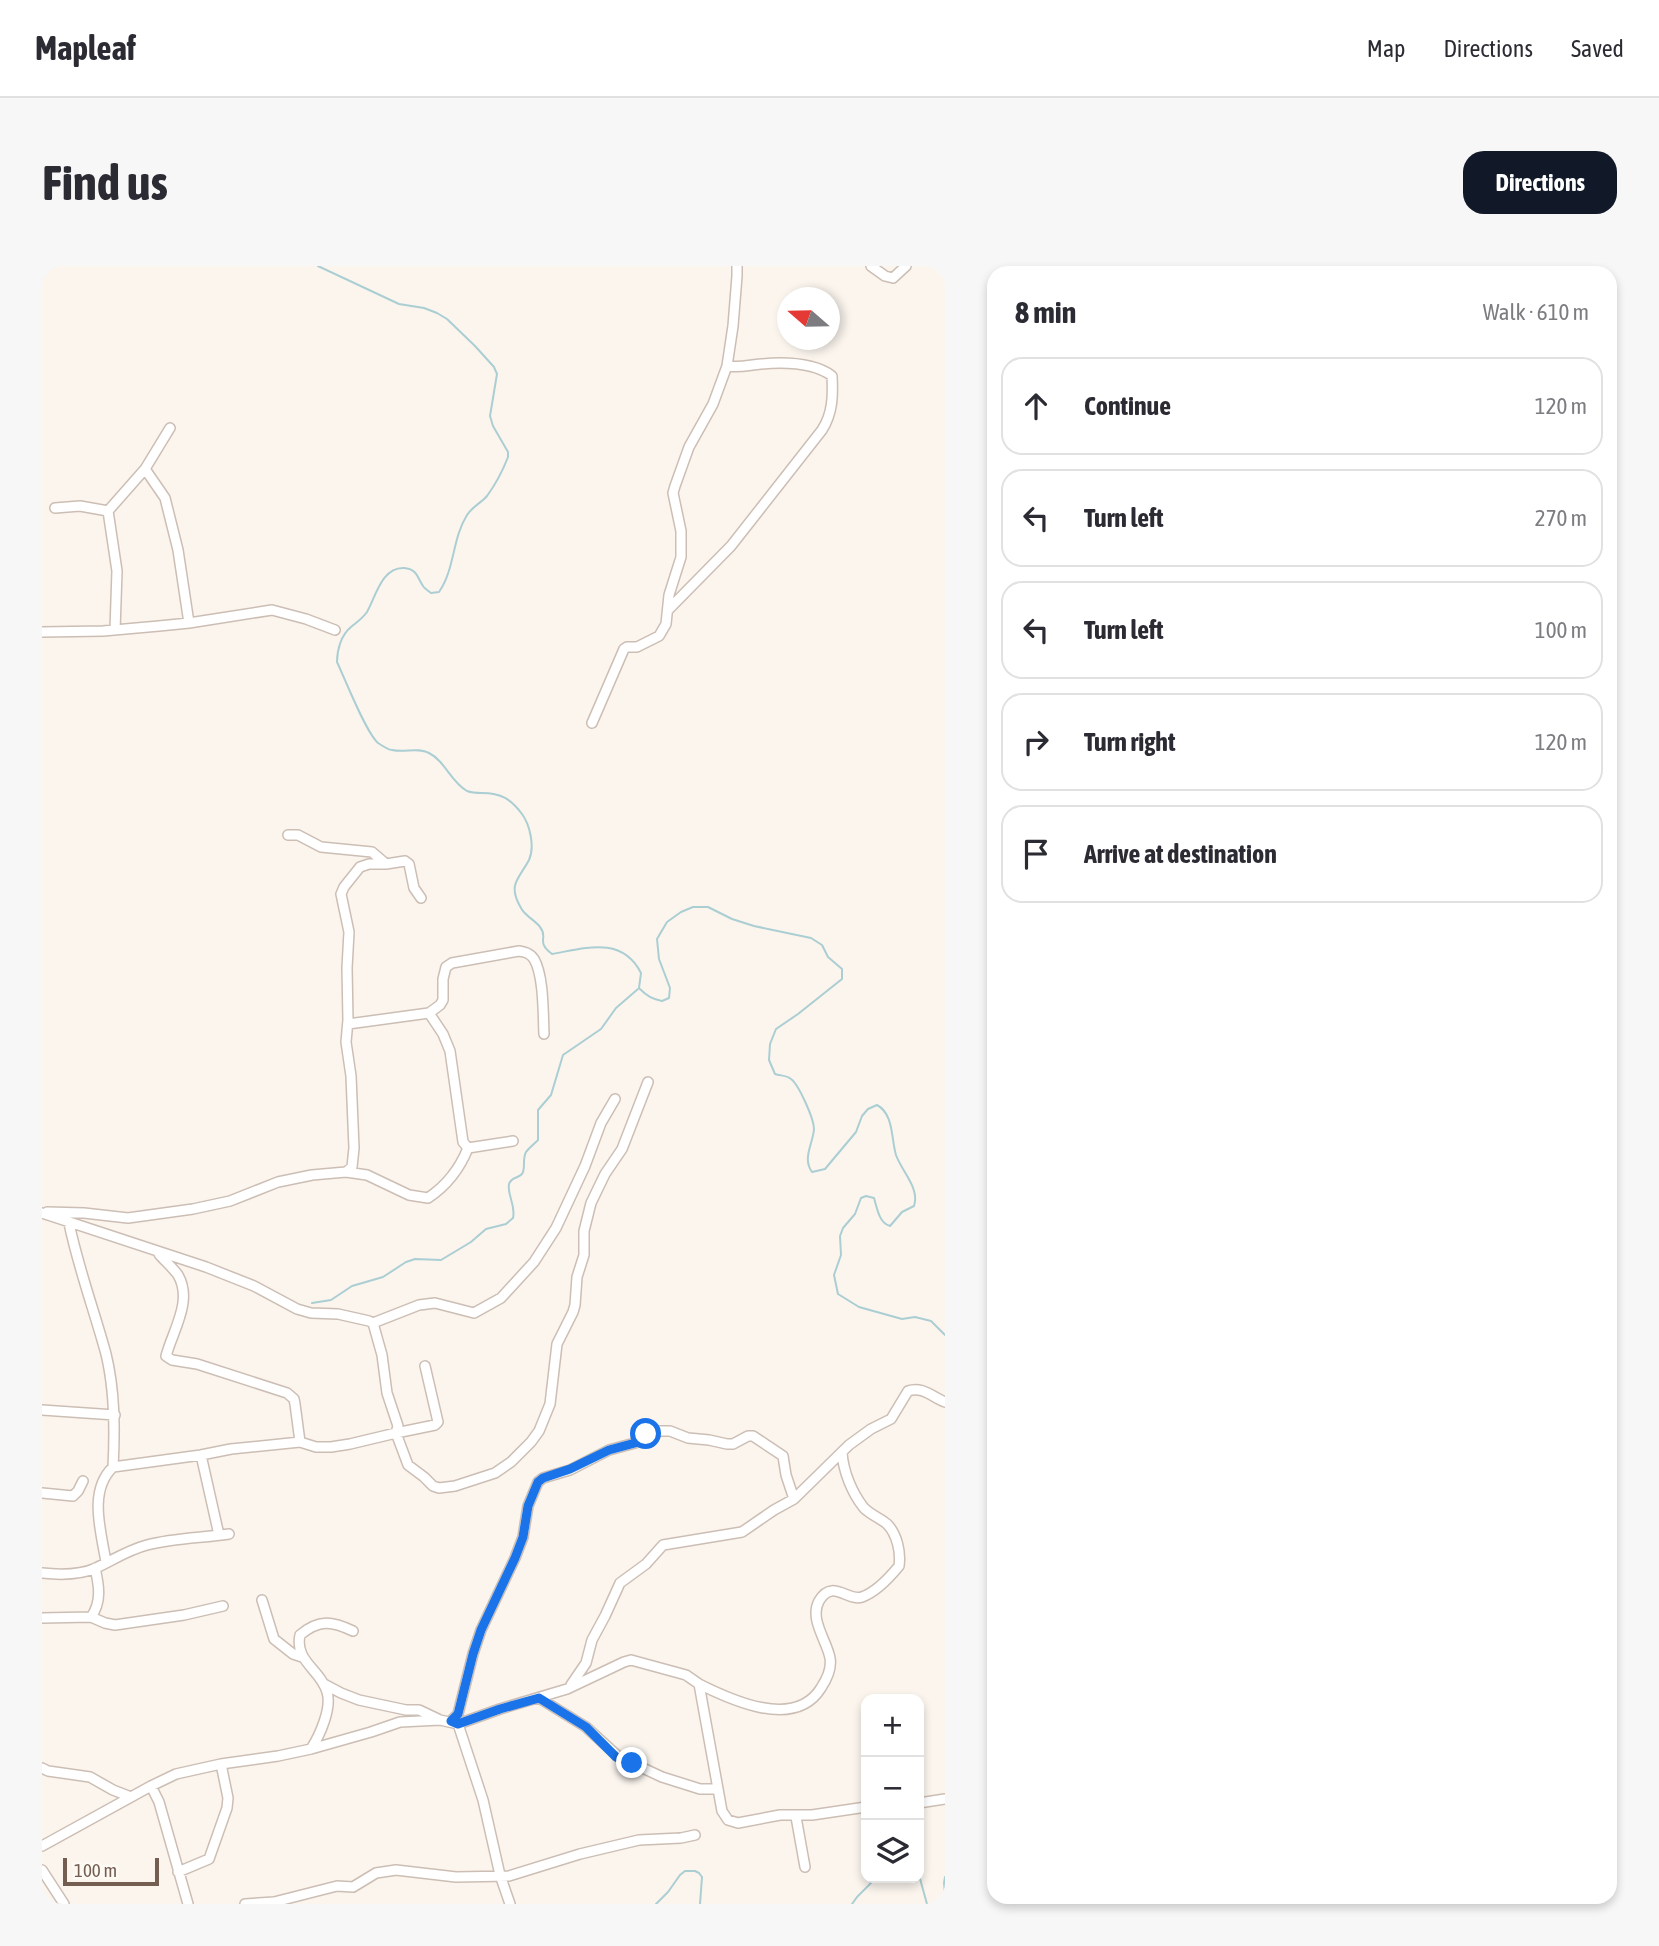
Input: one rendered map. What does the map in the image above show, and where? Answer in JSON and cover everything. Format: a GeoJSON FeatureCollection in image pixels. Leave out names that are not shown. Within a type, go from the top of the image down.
{"type":"FeatureCollection","features":[{"type":"Feature","properties":{"kind":"street"},"geometry":{"type":"LineString","coordinates":[[592,723],[624,649],[637,648],[659,636],[666,624],[669,595],[681,557],[681,531],[673,493],[689,447],[713,404],[727,366],[737,266]]}},
{"type":"Feature","properties":{"kind":"street"},"geometry":{"type":"LineString","coordinates":[[871,266],[893,278],[906,266]]}},
{"type":"Feature","properties":{"kind":"street"},"geometry":{"type":"LineString","coordinates":[[668,610],[731,545],[822,430],[832,408],[832,376],[823,369],[804,365],[762,364],[739,368],[727,366]]}},
{"type":"Feature","properties":{"kind":"street"},"geometry":{"type":"LineString","coordinates":[[115,630],[117,571],[108,511],[145,469],[170,428]]}},
{"type":"Feature","properties":{"kind":"street"},"geometry":{"type":"LineString","coordinates":[[145,469],[166,499],[178,550],[189,624]]}},
{"type":"Feature","properties":{"kind":"street"},"geometry":{"type":"LineString","coordinates":[[55,508],[80,506],[108,511]]}},
{"type":"Feature","properties":{"kind":"street"},"geometry":{"type":"LineString","coordinates":[[42,632],[189,624],[272,610],[335,630]]}},
{"type":"Feature","properties":{"kind":"street"},"geometry":{"type":"LineString","coordinates":[[288,835],[298,835],[321,848],[372,852],[386,864]]}},
{"type":"Feature","properties":{"kind":"street"},"geometry":{"type":"LineString","coordinates":[[346,1172],[352,1167],[354,1148],[351,1076],[346,1042],[349,932],[341,894],[360,867],[405,861],[409,864],[414,888],[421,898]]}},
{"type":"Feature","properties":{"kind":"street"},"geometry":{"type":"LineString","coordinates":[[348,1024],[429,1013],[443,1000],[443,979],[446,967],[452,962],[524,952],[533,959],[537,970],[544,1034]]}},
{"type":"Feature","properties":{"kind":"street"},"geometry":{"type":"LineString","coordinates":[[429,1013],[450,1051],[463,1142],[468,1148]]}},
{"type":"Feature","properties":{"kind":"street"},"geometry":{"type":"LineString","coordinates":[[373,1323],[382,1355],[387,1393],[398,1426],[396,1433],[408,1465],[439,1488],[455,1486],[495,1473],[511,1462],[539,1431],[550,1404],[557,1344],[575,1305],[590,1203],[622,1149],[648,1082]]}},
{"type":"Feature","properties":{"kind":"street"},"geometry":{"type":"LineString","coordinates":[[42,1213],[206,1267],[311,1313],[338,1314],[373,1323],[435,1303],[474,1313],[501,1298],[534,1262],[556,1228],[585,1166],[601,1123],[615,1099]]}},
{"type":"Feature","properties":{"kind":"street"},"geometry":{"type":"LineString","coordinates":[[468,1148],[513,1141]]}},
{"type":"Feature","properties":{"kind":"street"},"geometry":{"type":"LineString","coordinates":[[42,1213],[84,1213],[128,1218],[193,1209],[230,1200],[278,1182],[346,1172],[368,1175],[409,1195],[428,1198],[461,1166],[468,1148]]}},
{"type":"Feature","properties":{"kind":"street"},"geometry":{"type":"LineString","coordinates":[[69,1223],[106,1356],[115,1416],[113,1467]]}},
{"type":"Feature","properties":{"kind":"street"},"geometry":{"type":"LineString","coordinates":[[158,1253],[178,1275],[184,1294],[184,1305],[166,1356],[287,1393],[294,1399],[300,1441]]}},
{"type":"Feature","properties":{"kind":"street"},"geometry":{"type":"LineString","coordinates":[[106,1562],[98,1497],[104,1476],[113,1467],[300,1441],[316,1447],[331,1447],[435,1424],[438,1422],[425,1366]]}},
{"type":"Feature","properties":{"kind":"street"},"geometry":{"type":"LineString","coordinates":[[567,1689],[586,1663],[592,1640],[618,1585],[646,1564],[663,1545],[741,1532],[794,1499],[863,1434],[891,1419],[908,1391],[920,1390],[945,1402]]}},
{"type":"Feature","properties":{"kind":"street"},"geometry":{"type":"LineString","coordinates":[[42,1410],[115,1416]]}},
{"type":"Feature","properties":{"kind":"street"},"geometry":{"type":"LineString","coordinates":[[510,1904],[500,1875],[484,1800],[454,1722],[481,1630],[515,1558],[523,1537],[528,1506],[538,1482],[609,1450],[635,1443],[649,1432],[670,1432],[688,1438],[733,1444],[753,1436],[783,1456],[794,1499]]}},
{"type":"Feature","properties":{"kind":"street"},"geometry":{"type":"LineString","coordinates":[[42,1846],[176,1774],[311,1749],[400,1722],[454,1722],[567,1689],[631,1660],[686,1675],[725,1698],[763,1709],[793,1708],[806,1703],[820,1689],[830,1665],[830,1657],[818,1622],[817,1609],[821,1598],[836,1591],[856,1598],[863,1597],[883,1583],[899,1566],[895,1536],[887,1524],[865,1509],[858,1500],[849,1483],[842,1452]]}},
{"type":"Feature","properties":{"kind":"street"},"geometry":{"type":"LineString","coordinates":[[42,1573],[54,1575],[83,1572],[144,1546],[168,1540],[224,1534],[214,1509],[201,1455]]}},
{"type":"Feature","properties":{"kind":"street"},"geometry":{"type":"LineString","coordinates":[[42,1493],[73,1496],[83,1481]]}},
{"type":"Feature","properties":{"kind":"street"},"geometry":{"type":"LineString","coordinates":[[91,1617],[99,1602],[95,1568]]}},
{"type":"Feature","properties":{"kind":"street"},"geometry":{"type":"LineString","coordinates":[[262,1600],[274,1639],[293,1654],[302,1657]]}},
{"type":"Feature","properties":{"kind":"street"},"geometry":{"type":"LineString","coordinates":[[42,1618],[91,1617],[115,1625],[184,1615],[223,1606]]}},
{"type":"Feature","properties":{"kind":"street"},"geometry":{"type":"LineString","coordinates":[[311,1749],[319,1736],[328,1694],[324,1684],[302,1657],[298,1643],[300,1635],[329,1622],[353,1630]]}},
{"type":"Feature","properties":{"kind":"street"},"geometry":{"type":"LineString","coordinates":[[324,1684],[359,1700],[406,1710],[419,1710],[440,1720]]}},
{"type":"Feature","properties":{"kind":"street"},"geometry":{"type":"LineString","coordinates":[[699,1684],[722,1811],[728,1820],[733,1823],[780,1815],[796,1816],[861,1808]]}},
{"type":"Feature","properties":{"kind":"street"},"geometry":{"type":"LineString","coordinates":[[539,1698],[586,1727],[621,1759],[662,1777],[700,1789],[718,1789]]}},
{"type":"Feature","properties":{"kind":"street"},"geometry":{"type":"LineString","coordinates":[[178,1872],[211,1856],[229,1798],[221,1764]]}},
{"type":"Feature","properties":{"kind":"street"},"geometry":{"type":"LineString","coordinates":[[42,1768],[90,1777],[131,1797]]}},
{"type":"Feature","properties":{"kind":"street"},"geometry":{"type":"LineString","coordinates":[[151,1786],[159,1802],[188,1904]]}},
{"type":"Feature","properties":{"kind":"street"},"geometry":{"type":"LineString","coordinates":[[924,1802],[945,1799]]}},
{"type":"Feature","properties":{"kind":"street"},"geometry":{"type":"LineString","coordinates":[[796,1816],[806,1867]]}},
{"type":"Feature","properties":{"kind":"street"},"geometry":{"type":"LineString","coordinates":[[245,1904],[274,1902],[337,1886],[353,1887],[368,1876],[396,1870],[456,1877],[514,1875],[580,1854],[639,1840],[695,1835]]}},
{"type":"Feature","properties":{"kind":"street"},"geometry":{"type":"LineString","coordinates":[[42,1870],[64,1904]]}},
{"type":"Feature","properties":{"kind":"waterway"},"geometry":{"type":"LineString","coordinates":[[318,266],[399,304],[437,313],[475,346],[497,374],[490,416],[508,452],[506,462],[493,487],[469,512],[462,524],[448,574],[439,592],[431,593],[423,587],[412,570],[396,569],[385,577],[367,612],[342,638],[337,662],[350,692],[378,743],[391,750],[420,750],[429,753],[467,791],[500,796],[514,804],[522,814],[529,830],[532,849],[516,882],[515,893],[523,911],[542,931],[547,950],[552,954],[602,947],[613,949],[633,961],[641,973],[639,988]]}},
{"type":"Feature","properties":{"kind":"waterway"},"geometry":{"type":"LineString","coordinates":[[640,989],[655,999],[662,1001],[669,998],[670,988],[659,959],[657,939],[667,922],[693,907],[708,907],[732,919],[811,938],[822,945],[828,957],[842,969],[842,979],[776,1029],[770,1044],[769,1060],[775,1074],[794,1082],[809,1110],[814,1129],[808,1156],[809,1167],[812,1172],[825,1169],[856,1132],[862,1116],[877,1105],[886,1114],[896,1155],[915,1193],[914,1206],[902,1212],[890,1226],[881,1218],[874,1198],[861,1198],[855,1214],[840,1236],[841,1255],[834,1275],[838,1294],[859,1307],[902,1319],[915,1317],[931,1321],[945,1335]]}},
{"type":"Feature","properties":{"kind":"waterway"},"geometry":{"type":"LineString","coordinates":[[312,1303],[331,1300],[352,1286],[383,1277],[406,1262],[415,1259],[441,1260],[471,1242],[486,1229],[506,1224],[513,1218],[509,1184],[522,1174],[526,1152],[538,1140],[538,1110],[551,1095],[563,1055],[601,1029],[616,1008],[638,989]]}},
{"type":"Feature","properties":{"kind":"waterway"},"geometry":{"type":"LineString","coordinates":[[656,1904],[685,1871],[695,1871],[702,1877],[700,1904]]}},
{"type":"Feature","properties":{"kind":"waterway"},"geometry":{"type":"LineString","coordinates":[[945,1877],[945,1894]]}},
{"type":"Feature","properties":{"kind":"waterway"},"geometry":{"type":"LineString","coordinates":[[852,1904],[871,1883]]}},
{"type":"Feature","properties":{"kind":"waterway"},"geometry":{"type":"LineString","coordinates":[[921,1883],[927,1904]]}},
{"type":"Feature","properties":{"kind":"route"},"geometry":{"type":"LineString","coordinates":[[632,1763],[616,1757],[586,1727],[539,1698],[458,1724],[451,1721],[458,1714],[481,1630],[523,1537],[528,1506],[538,1482],[609,1450],[635,1443],[646,1434]]}}]}
